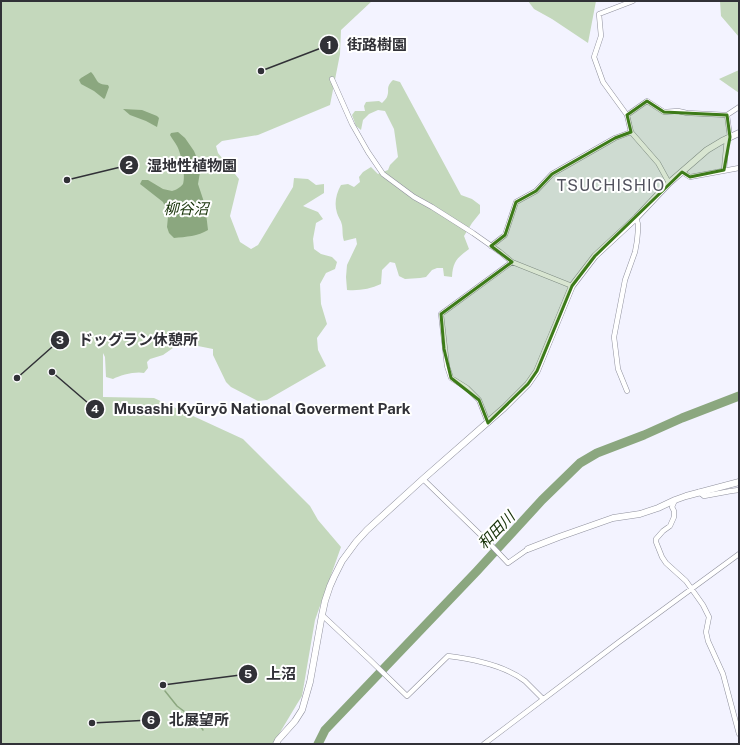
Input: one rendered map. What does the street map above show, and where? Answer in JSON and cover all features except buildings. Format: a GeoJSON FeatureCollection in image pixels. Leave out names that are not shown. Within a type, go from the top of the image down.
{"type":"FeatureCollection","features":[{"type":"Feature","properties":{"kind":"street"},"geometry":{"type":"LineString","coordinates":[[633,1],[599,14],[601,36],[594,57],[603,82],[627,115],[632,132],[658,163],[669,183]]}},
{"type":"Feature","properties":{"kind":"street"},"geometry":{"type":"LineString","coordinates":[[332,79],[352,124],[383,174],[414,198],[432,207],[492,246],[512,262],[572,286]]}},
{"type":"Feature","properties":{"kind":"street"},"geometry":{"type":"LineString","coordinates":[[627,115],[647,100],[664,112],[678,111],[686,113],[727,115],[739,107]]}},
{"type":"Feature","properties":{"kind":"street"},"geometry":{"type":"LineString","coordinates":[[724,170],[729,138],[727,115]]}},
{"type":"Feature","properties":{"kind":"street"},"geometry":{"type":"LineString","coordinates":[[492,246],[505,234],[516,202],[536,191],[552,174],[615,138],[632,132]]}},
{"type":"Feature","properties":{"kind":"street"},"geometry":{"type":"LineString","coordinates":[[276,744],[302,710],[310,682],[325,601],[334,576],[342,561],[356,542],[367,530],[488,423],[528,384],[537,371],[572,286],[595,256],[636,218],[669,183],[707,150],[739,133]]}},
{"type":"Feature","properties":{"kind":"street"},"geometry":{"type":"LineString","coordinates":[[682,172],[690,177],[739,168]]}},
{"type":"Feature","properties":{"kind":"street"},"geometry":{"type":"LineString","coordinates":[[627,391],[618,369],[614,337],[625,280],[636,246],[638,224],[636,218]]}},
{"type":"Feature","properties":{"kind":"street"},"geometry":{"type":"LineString","coordinates":[[488,423],[479,400],[467,388],[451,378],[447,366],[441,314],[512,262]]}},
{"type":"Feature","properties":{"kind":"street"},"geometry":{"type":"LineString","coordinates":[[423,480],[508,563],[528,549],[558,537],[613,518],[640,514],[658,508],[674,500],[739,482]]}},
{"type":"Feature","properties":{"kind":"street"},"geometry":{"type":"LineString","coordinates":[[699,492],[704,496],[739,490]]}},
{"type":"Feature","properties":{"kind":"street"},"geometry":{"type":"LineString","coordinates":[[674,500],[672,507],[674,510],[674,516],[670,526],[663,530],[656,539],[656,542],[666,563],[686,582],[704,605],[709,617],[706,632],[708,641],[722,674],[739,734]]}},
{"type":"Feature","properties":{"kind":"street"},"geometry":{"type":"LineString","coordinates":[[484,744],[739,554]]}},
{"type":"Feature","properties":{"kind":"street"},"geometry":{"type":"LineString","coordinates":[[322,615],[407,696],[448,656],[476,660],[502,668],[524,681],[543,699]]}},
{"type":"Feature","properties":{"kind":"highlighted area"},"geometry":{"type":"Polygon","coordinates":[[[647,101],[664,112],[727,115],[730,137],[724,170],[690,177],[682,172],[595,256],[572,286],[537,371],[528,384],[488,423],[479,400],[451,378],[444,349],[441,314],[512,262],[491,246],[505,235],[516,202],[536,191],[552,174],[615,138],[631,132],[627,115],[647,101]]]}},
{"type":"Feature","properties":{"kind":"shaded area"},"geometry":{"type":"Polygon","coordinates":[[[1,1],[372,1],[341,30],[340,54],[330,105],[258,135],[222,141],[216,146],[218,153],[239,179],[230,216],[240,242],[251,249],[258,245],[293,187],[294,178],[308,179],[316,185],[324,184],[324,193],[303,206],[318,212],[323,219],[316,223],[313,239],[314,249],[321,254],[332,257],[337,262],[335,269],[326,273],[320,284],[321,304],[327,324],[317,338],[318,350],[326,366],[267,400],[258,401],[231,387],[226,382],[213,355],[213,349],[188,344],[173,348],[163,355],[150,359],[147,362],[148,368],[144,373],[128,374],[113,379],[106,377],[105,357],[103,353],[103,397],[154,398],[243,439],[310,506],[318,520],[341,547],[315,620],[302,696],[273,744],[1,744],[1,1]]]}},
{"type":"Feature","properties":{"kind":"shaded area"},"geometry":{"type":"Polygon","coordinates":[[[528,1],[596,1],[588,43],[534,9],[528,1]]]}},
{"type":"Feature","properties":{"kind":"shaded area"},"geometry":{"type":"Polygon","coordinates":[[[720,1],[739,1],[739,37],[721,16],[720,1]]]}},
{"type":"Feature","properties":{"kind":"shaded area"},"geometry":{"type":"Polygon","coordinates":[[[739,70],[739,93],[719,79],[739,70]]]}},
{"type":"Feature","properties":{"kind":"shaded area"},"geometry":{"type":"Polygon","coordinates":[[[393,80],[400,82],[461,195],[472,199],[480,205],[480,213],[464,236],[469,249],[456,260],[453,267],[452,277],[444,276],[443,268],[437,268],[432,270],[426,277],[405,279],[399,276],[395,263],[390,262],[382,270],[381,284],[364,289],[347,290],[347,265],[357,244],[356,238],[344,241],[342,225],[336,209],[338,192],[341,185],[348,184],[354,187],[360,182],[359,177],[363,172],[371,167],[378,174],[388,170],[390,165],[398,157],[394,129],[385,111],[378,110],[369,114],[363,120],[361,130],[356,126],[352,115],[355,111],[365,111],[364,106],[366,102],[379,101],[382,103],[387,97],[388,87],[393,80]]]}},
{"type":"Feature","properties":{"kind":"water"},"geometry":{"type":"Polygon","coordinates":[[[91,72],[99,83],[108,85],[109,87],[104,99],[94,91],[81,84],[79,80],[91,72]]]}},
{"type":"Feature","properties":{"kind":"water"},"geometry":{"type":"Polygon","coordinates":[[[123,109],[142,110],[157,116],[159,118],[157,127],[130,115],[123,109]]]}},
{"type":"Feature","properties":{"kind":"water","name":"柳谷沼"},"geometry":{"type":"Polygon","coordinates":[[[178,132],[185,138],[196,156],[200,172],[198,184],[205,205],[208,230],[196,235],[174,238],[169,233],[167,227],[168,217],[163,202],[140,184],[142,180],[148,180],[163,189],[172,191],[183,184],[184,176],[179,149],[170,135],[171,133],[178,132]]]}},
{"type":"Feature","properties":{"kind":"waterway","name":"和田川"},"geometry":{"type":"LineString","coordinates":[[318,744],[325,730],[477,571],[542,500],[580,463],[597,453],[739,396]]}},
{"type":"Feature","properties":{"kind":"waterway"},"geometry":{"type":"LineString","coordinates":[[165,691],[177,706],[197,721],[203,730]]}},
{"type":"Feature","properties":{"kind":"place","name":"街路樹園"},"geometry":{"type":"Point","coordinates":[261,71]}},
{"type":"Feature","properties":{"kind":"place","name":"湿地性植物園"},"geometry":{"type":"Point","coordinates":[67,180]}},
{"type":"Feature","properties":{"kind":"place","name":"Musashi Kyūryō National Goverment Park"},"geometry":{"type":"Point","coordinates":[52,372]}},
{"type":"Feature","properties":{"kind":"place","name":"ドッグラン休憩所"},"geometry":{"type":"Point","coordinates":[17,378]}},
{"type":"Feature","properties":{"kind":"place","name":"上沼"},"geometry":{"type":"Point","coordinates":[163,685]}},
{"type":"Feature","properties":{"kind":"place","name":"北展望所"},"geometry":{"type":"Point","coordinates":[92,723]}},
{"type":"Feature","properties":{"kind":"district","name":"TSUCHISHIO"},"geometry":{"type":"Point","coordinates":[611,185]}}]}
